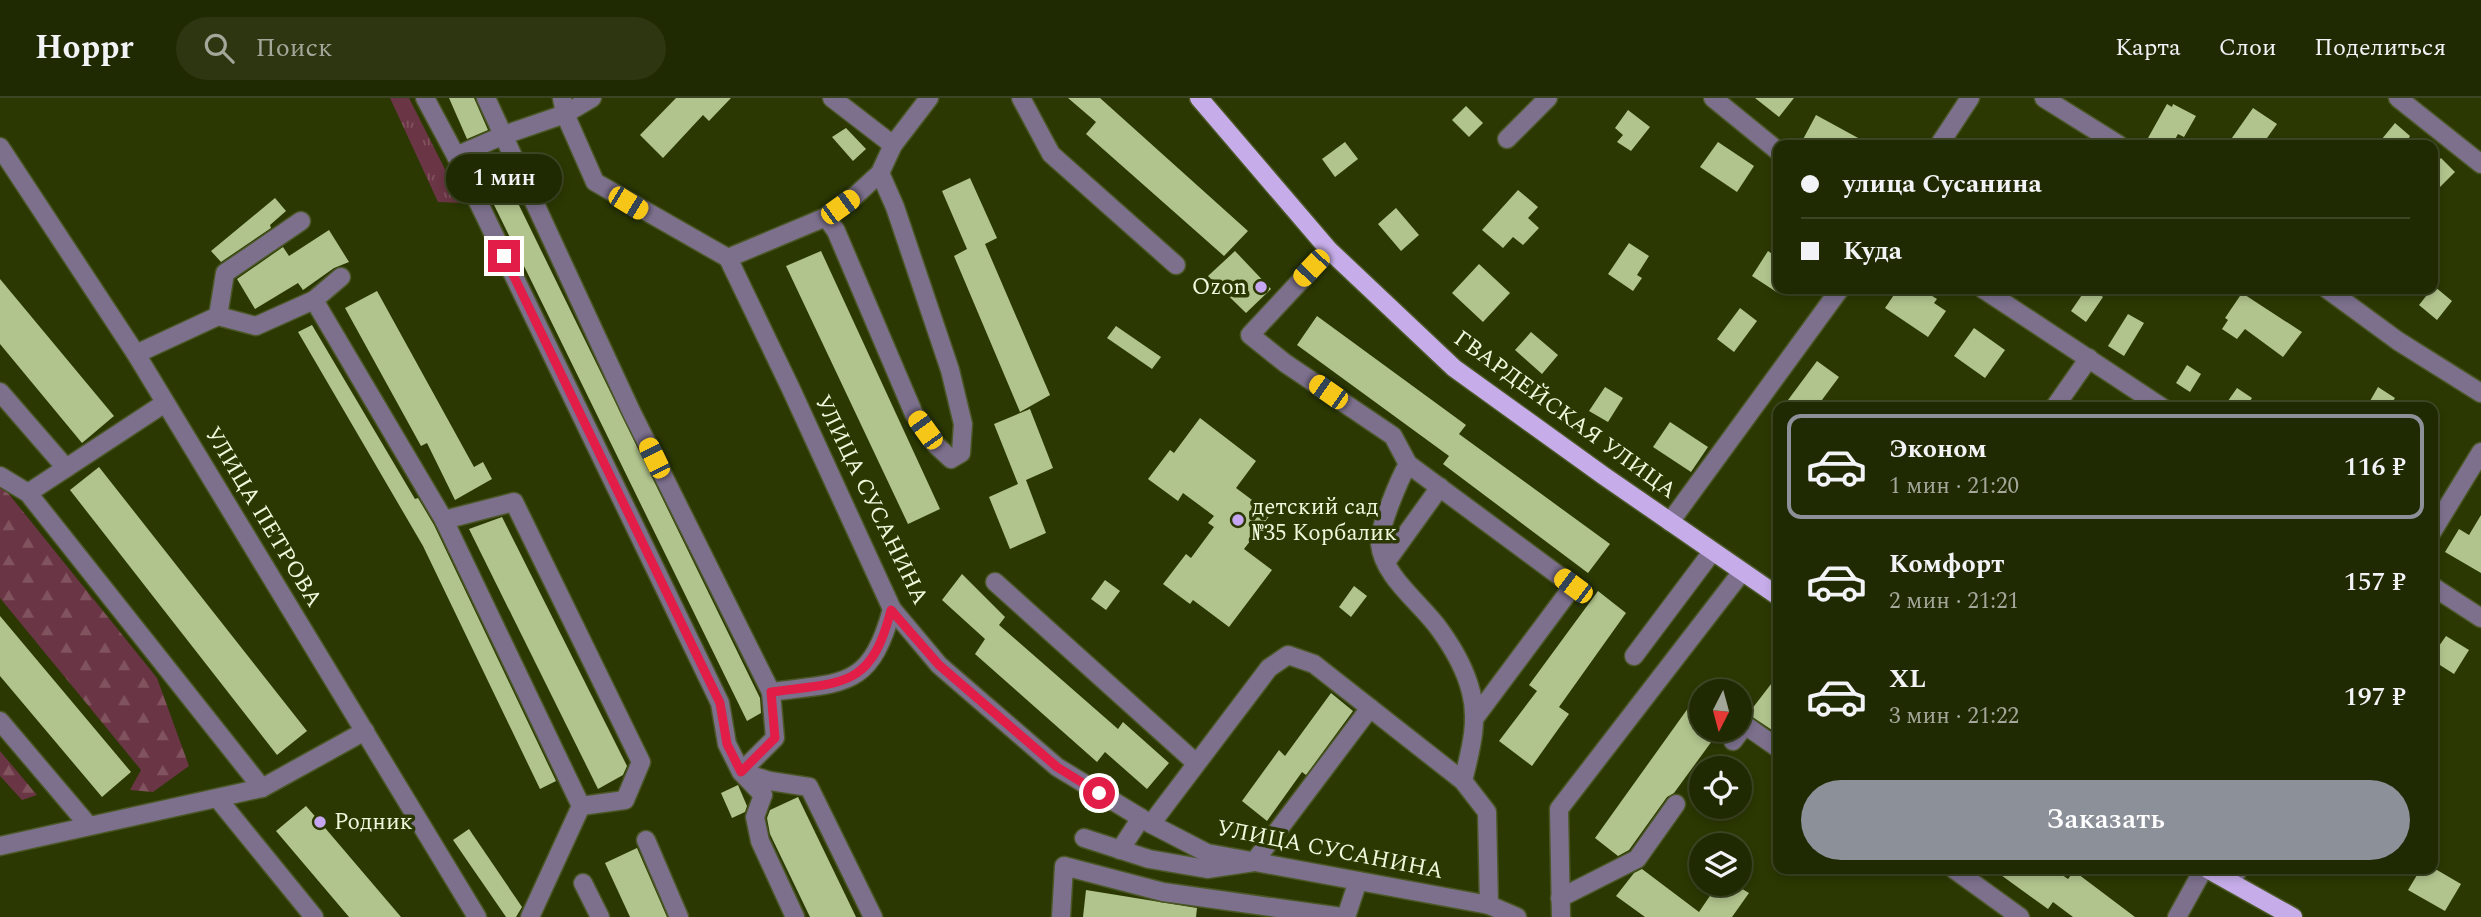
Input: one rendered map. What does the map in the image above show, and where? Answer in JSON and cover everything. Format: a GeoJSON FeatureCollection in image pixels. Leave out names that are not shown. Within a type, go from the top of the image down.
{"type":"FeatureCollection","features":[{"type":"Feature","properties":{"kind":"main road","name":"ГВАРДЕЙСКАЯ УЛИЦА"},"geometry":{"type":"LineString","coordinates":[[1199,98],[1329,250],[1454,368],[1741,573],[1773,593]]}},
{"type":"Feature","properties":{"kind":"main road"},"geometry":{"type":"LineString","coordinates":[[2234,876],[2293,917]]}},
{"type":"Feature","properties":{"kind":"street"},"geometry":{"type":"LineString","coordinates":[[425,98],[456,156],[720,703],[727,744],[741,772],[763,795],[755,817],[760,841],[795,917]]}},
{"type":"Feature","properties":{"kind":"street"},"geometry":{"type":"LineString","coordinates":[[485,98],[631,411],[771,692],[775,738],[741,772]]}},
{"type":"Feature","properties":{"kind":"street"},"geometry":{"type":"LineString","coordinates":[[456,156],[563,106],[592,98]]}},
{"type":"Feature","properties":{"kind":"street"},"geometry":{"type":"LineString","coordinates":[[832,98],[893,145]]}},
{"type":"Feature","properties":{"kind":"street"},"geometry":{"type":"LineString","coordinates":[[563,106],[595,182],[728,258],[826,217],[855,196],[880,173],[893,145],[929,98]]}},
{"type":"Feature","properties":{"kind":"street"},"geometry":{"type":"LineString","coordinates":[[1021,98],[1051,154],[1176,265]]}},
{"type":"Feature","properties":{"kind":"street"},"geometry":{"type":"LineString","coordinates":[[1507,139],[1548,98]]}},
{"type":"Feature","properties":{"kind":"street"},"geometry":{"type":"LineString","coordinates":[[1713,98],[1773,147]]}},
{"type":"Feature","properties":{"kind":"street"},"geometry":{"type":"LineString","coordinates":[[1942,140],[1970,98]]}},
{"type":"Feature","properties":{"kind":"street"},"geometry":{"type":"LineString","coordinates":[[2044,98],[2111,140]]}},
{"type":"Feature","properties":{"kind":"street"},"geometry":{"type":"LineString","coordinates":[[2398,98],[2481,164]]}},
{"type":"Feature","properties":{"kind":"street","name":"УЛИЦА ПЕТРОВА"},"geometry":{"type":"LineString","coordinates":[[0,147],[136,354],[477,917]]}},
{"type":"Feature","properties":{"kind":"street"},"geometry":{"type":"LineString","coordinates":[[826,217],[836,230],[914,415],[936,445],[951,459],[961,453],[963,424],[950,370],[895,207],[880,173]]}},
{"type":"Feature","properties":{"kind":"street"},"geometry":{"type":"LineString","coordinates":[[218,316],[225,273],[301,221]]}},
{"type":"Feature","properties":{"kind":"street"},"geometry":{"type":"LineString","coordinates":[[1329,250],[1250,335],[1285,363],[1393,436],[1408,464],[1573,586],[1474,719]]}},
{"type":"Feature","properties":{"kind":"street","name":"УЛИЦА СУСАНИНА"},"geometry":{"type":"LineString","coordinates":[[728,258],[791,388],[891,610],[939,665],[1057,767],[1146,821],[1207,853],[1489,905],[1517,917]]}},
{"type":"Feature","properties":{"kind":"street"},"geometry":{"type":"LineString","coordinates":[[136,354],[218,316],[256,326],[314,300],[341,277]]}},
{"type":"Feature","properties":{"kind":"street"},"geometry":{"type":"LineString","coordinates":[[1670,522],[1836,294]]}},
{"type":"Feature","properties":{"kind":"street"},"geometry":{"type":"LineString","coordinates":[[1991,294],[2154,402]]}},
{"type":"Feature","properties":{"kind":"street"},"geometry":{"type":"LineString","coordinates":[[2334,294],[2398,341],[2481,393]]}},
{"type":"Feature","properties":{"kind":"street"},"geometry":{"type":"LineString","coordinates":[[314,300],[444,520],[581,806]]}},
{"type":"Feature","properties":{"kind":"street"},"geometry":{"type":"LineString","coordinates":[[2058,402],[2089,358]]}},
{"type":"Feature","properties":{"kind":"street"},"geometry":{"type":"LineString","coordinates":[[0,392],[66,468]]}},
{"type":"Feature","properties":{"kind":"street"},"geometry":{"type":"LineString","coordinates":[[28,493],[164,403]]}},
{"type":"Feature","properties":{"kind":"street"},"geometry":{"type":"LineString","coordinates":[[2438,522],[2481,452]]}},
{"type":"Feature","properties":{"kind":"street"},"geometry":{"type":"LineString","coordinates":[[1408,464],[1399,480],[1379,541],[1386,562],[1401,586],[1440,630],[1471,691],[1474,735],[1463,781]]}},
{"type":"Feature","properties":{"kind":"street"},"geometry":{"type":"LineString","coordinates":[[0,476],[28,493],[262,788]]}},
{"type":"Feature","properties":{"kind":"street"},"geometry":{"type":"LineString","coordinates":[[1386,562],[1440,488]]}},
{"type":"Feature","properties":{"kind":"street"},"geometry":{"type":"LineString","coordinates":[[444,520],[514,502],[641,762],[625,800],[581,806]]}},
{"type":"Feature","properties":{"kind":"street"},"geometry":{"type":"LineString","coordinates":[[1634,656],[1712,552]]}},
{"type":"Feature","properties":{"kind":"street"},"geometry":{"type":"LineString","coordinates":[[1561,917],[1559,809],[1741,573]]}},
{"type":"Feature","properties":{"kind":"street"},"geometry":{"type":"LineString","coordinates":[[995,582],[1196,763]]}},
{"type":"Feature","properties":{"kind":"street"},"geometry":{"type":"LineString","coordinates":[[2438,590],[2481,618]]}},
{"type":"Feature","properties":{"kind":"street"},"geometry":{"type":"LineString","coordinates":[[771,692],[831,684],[855,677],[873,659],[884,639],[891,610]]}},
{"type":"Feature","properties":{"kind":"street"},"geometry":{"type":"LineString","coordinates":[[1120,850],[1196,763],[1269,668],[1288,655],[1314,664],[1463,781],[1487,812],[1489,905]]}},
{"type":"Feature","properties":{"kind":"street"},"geometry":{"type":"LineString","coordinates":[[1084,838],[1149,859],[1207,869],[1254,862],[1370,708]]}},
{"type":"Feature","properties":{"kind":"street"},"geometry":{"type":"LineString","coordinates":[[0,721],[89,825]]}},
{"type":"Feature","properties":{"kind":"street"},"geometry":{"type":"LineString","coordinates":[[1752,730],[1773,745]]}},
{"type":"Feature","properties":{"kind":"street"},"geometry":{"type":"LineString","coordinates":[[0,846],[262,788],[365,731]]}},
{"type":"Feature","properties":{"kind":"street"},"geometry":{"type":"LineString","coordinates":[[741,772],[770,781],[809,787],[873,917]]}},
{"type":"Feature","properties":{"kind":"street"},"geometry":{"type":"LineString","coordinates":[[218,799],[314,917]]}},
{"type":"Feature","properties":{"kind":"street"},"geometry":{"type":"LineString","coordinates":[[1560,898],[1637,859],[1676,804]]}},
{"type":"Feature","properties":{"kind":"street"},"geometry":{"type":"LineString","coordinates":[[530,917],[581,806]]}},
{"type":"Feature","properties":{"kind":"street"},"geometry":{"type":"LineString","coordinates":[[646,840],[679,917]]}},
{"type":"Feature","properties":{"kind":"street"},"geometry":{"type":"LineString","coordinates":[[1061,917],[1064,866],[1168,893],[1344,917],[1358,881]]}},
{"type":"Feature","properties":{"kind":"street"},"geometry":{"type":"LineString","coordinates":[[1961,874],[2020,917]]}},
{"type":"Feature","properties":{"kind":"street"},"geometry":{"type":"LineString","coordinates":[[2176,917],[2201,874]]}},
{"type":"Feature","properties":{"kind":"street"},"geometry":{"type":"LineString","coordinates":[[583,883],[600,917]]}},
{"type":"Feature","properties":{"kind":"green space"},"geometry":{"type":"Polygon","coordinates":[[[390,98],[409,98],[462,203],[438,202],[390,98]]]}},
{"type":"Feature","properties":{"kind":"green space"},"geometry":{"type":"Polygon","coordinates":[[[0,488],[8,493],[157,678],[189,766],[153,792],[130,790],[141,770],[0,598],[0,488]]]}},
{"type":"Feature","properties":{"kind":"green space"},"geometry":{"type":"Polygon","coordinates":[[[0,751],[37,795],[22,800],[0,776],[0,751]]]}},
{"type":"Feature","properties":{"kind":"building"},"geometry":{"type":"Polygon","coordinates":[[[449,98],[474,98],[488,130],[467,139],[449,98]]]}},
{"type":"Feature","properties":{"kind":"building"},"geometry":{"type":"Polygon","coordinates":[[[676,98],[731,98],[709,121],[703,115],[663,158],[640,135],[676,98]]]}},
{"type":"Feature","properties":{"kind":"building"},"geometry":{"type":"Polygon","coordinates":[[[1068,98],[1100,98],[1248,231],[1224,256],[1086,134],[1096,122],[1068,98]]]}},
{"type":"Feature","properties":{"kind":"building"},"geometry":{"type":"Polygon","coordinates":[[[1755,98],[1794,98],[1779,117],[1755,98]]]}},
{"type":"Feature","properties":{"kind":"building"},"geometry":{"type":"Polygon","coordinates":[[[2167,104],[2172,107],[2173,104],[2196,116],[2184,137],[2178,134],[2175,140],[2148,138],[2167,104]]]}},
{"type":"Feature","properties":{"kind":"building"},"geometry":{"type":"Polygon","coordinates":[[[1466,106],[1483,123],[1469,137],[1452,120],[1466,106]]]}},
{"type":"Feature","properties":{"kind":"building"},"geometry":{"type":"Polygon","coordinates":[[[2253,108],[2277,124],[2266,140],[2231,140],[2253,108]]]}},
{"type":"Feature","properties":{"kind":"building"},"geometry":{"type":"Polygon","coordinates":[[[1628,110],[1650,127],[1631,151],[1617,142],[1623,135],[1615,128],[1628,110]]]}},
{"type":"Feature","properties":{"kind":"building"},"geometry":{"type":"Polygon","coordinates":[[[1816,115],[1862,140],[1803,140],[1816,115]]]}},
{"type":"Feature","properties":{"kind":"building"},"geometry":{"type":"Polygon","coordinates":[[[2395,123],[2410,136],[2408,140],[2381,140],[2395,123]]]}},
{"type":"Feature","properties":{"kind":"building"},"geometry":{"type":"Polygon","coordinates":[[[846,128],[866,149],[853,161],[832,137],[846,128]]]}},
{"type":"Feature","properties":{"kind":"building"},"geometry":{"type":"Polygon","coordinates":[[[1345,142],[1358,159],[1335,177],[1322,159],[1345,142]]]}},
{"type":"Feature","properties":{"kind":"building"},"geometry":{"type":"Polygon","coordinates":[[[1718,142],[1754,166],[1737,192],[1700,167],[1718,142]]]}},
{"type":"Feature","properties":{"kind":"building"},"geometry":{"type":"Polygon","coordinates":[[[493,152],[760,698],[761,713],[747,721],[474,164],[478,162],[477,159],[493,152]]]}},
{"type":"Feature","properties":{"kind":"building"},"geometry":{"type":"Polygon","coordinates":[[[2441,158],[2455,172],[2438,189],[2438,161],[2441,158]]]}},
{"type":"Feature","properties":{"kind":"building"},"geometry":{"type":"Polygon","coordinates":[[[970,178],[997,238],[985,244],[1050,395],[1020,412],[954,256],[967,249],[942,191],[970,178]]]}},
{"type":"Feature","properties":{"kind":"building"},"geometry":{"type":"Polygon","coordinates":[[[1518,190],[1538,207],[1528,218],[1539,228],[1523,245],[1513,237],[1503,248],[1482,230],[1518,190]]]}},
{"type":"Feature","properties":{"kind":"building"},"geometry":{"type":"Polygon","coordinates":[[[275,198],[286,211],[270,225],[271,228],[221,262],[211,251],[275,198]]]}},
{"type":"Feature","properties":{"kind":"building"},"geometry":{"type":"Polygon","coordinates":[[[1396,208],[1419,235],[1401,251],[1378,224],[1396,208]]]}},
{"type":"Feature","properties":{"kind":"building"},"geometry":{"type":"Polygon","coordinates":[[[329,230],[349,262],[334,268],[303,290],[298,283],[255,309],[237,279],[283,247],[289,256],[329,230]]]}},
{"type":"Feature","properties":{"kind":"building"},"geometry":{"type":"Polygon","coordinates":[[[1629,243],[1649,256],[1637,275],[1642,278],[1633,291],[1608,274],[1629,243]]]}},
{"type":"Feature","properties":{"kind":"building"},"geometry":{"type":"Polygon","coordinates":[[[821,251],[940,509],[908,524],[786,266],[821,251]]]}},
{"type":"Feature","properties":{"kind":"building"},"geometry":{"type":"Polygon","coordinates":[[[1235,251],[1271,289],[1246,313],[1208,276],[1235,251]]]}},
{"type":"Feature","properties":{"kind":"building"},"geometry":{"type":"Polygon","coordinates":[[[1768,251],[1773,254],[1773,290],[1752,276],[1768,251]]]}},
{"type":"Feature","properties":{"kind":"building"},"geometry":{"type":"Polygon","coordinates":[[[1479,264],[1510,293],[1483,322],[1452,293],[1479,264]]]}},
{"type":"Feature","properties":{"kind":"building"},"geometry":{"type":"Polygon","coordinates":[[[0,279],[114,416],[82,443],[0,344],[0,279]]]}},
{"type":"Feature","properties":{"kind":"building"},"geometry":{"type":"Polygon","coordinates":[[[2438,289],[2452,301],[2437,320],[2419,305],[2428,294],[2438,294],[2438,289]]]}},
{"type":"Feature","properties":{"kind":"building"},"geometry":{"type":"Polygon","coordinates":[[[377,291],[474,467],[483,462],[492,479],[455,500],[427,443],[421,446],[345,308],[377,291]]]}},
{"type":"Feature","properties":{"kind":"building"},"geometry":{"type":"Polygon","coordinates":[[[1895,294],[1929,294],[1937,299],[1934,303],[1946,311],[1928,337],[1885,308],[1895,294]]]}},
{"type":"Feature","properties":{"kind":"building"},"geometry":{"type":"Polygon","coordinates":[[[2083,294],[2098,294],[2103,297],[2086,322],[2071,311],[2083,294]]]}},
{"type":"Feature","properties":{"kind":"building"},"geometry":{"type":"Polygon","coordinates":[[[2244,294],[2302,332],[2283,357],[2245,329],[2237,339],[2222,329],[2228,320],[2225,318],[2244,294]]]}},
{"type":"Feature","properties":{"kind":"building"},"geometry":{"type":"Polygon","coordinates":[[[1740,308],[1757,321],[1734,352],[1717,339],[1740,308]]]}},
{"type":"Feature","properties":{"kind":"building"},"geometry":{"type":"Polygon","coordinates":[[[2128,314],[2144,323],[2124,356],[2108,346],[2128,314]]]}},
{"type":"Feature","properties":{"kind":"building"},"geometry":{"type":"Polygon","coordinates":[[[1317,316],[1466,425],[1459,434],[1610,544],[1588,573],[1443,464],[1449,456],[1297,345],[1317,316]]]}},
{"type":"Feature","properties":{"kind":"building"},"geometry":{"type":"Polygon","coordinates":[[[312,325],[415,499],[418,498],[434,525],[556,781],[540,789],[423,546],[298,332],[312,325]]]}},
{"type":"Feature","properties":{"kind":"building"},"geometry":{"type":"Polygon","coordinates":[[[1116,326],[1161,357],[1152,369],[1107,338],[1116,326]]]}},
{"type":"Feature","properties":{"kind":"building"},"geometry":{"type":"Polygon","coordinates":[[[1974,328],[2005,350],[1985,378],[1954,356],[1974,328]]]}},
{"type":"Feature","properties":{"kind":"building"},"geometry":{"type":"Polygon","coordinates":[[[1531,332],[1558,355],[1542,374],[1515,350],[1531,332]]]}},
{"type":"Feature","properties":{"kind":"building"},"geometry":{"type":"Polygon","coordinates":[[[1817,361],[1839,377],[1820,402],[1788,400],[1817,361]]]}},
{"type":"Feature","properties":{"kind":"building"},"geometry":{"type":"Polygon","coordinates":[[[2187,365],[2201,374],[2190,392],[2176,383],[2187,365]]]}},
{"type":"Feature","properties":{"kind":"building"},"geometry":{"type":"Polygon","coordinates":[[[1605,387],[1623,398],[1608,422],[1589,411],[1605,387]]]}},
{"type":"Feature","properties":{"kind":"building"},"geometry":{"type":"Polygon","coordinates":[[[2378,387],[2395,398],[2393,402],[2369,402],[2378,387]]]}},
{"type":"Feature","properties":{"kind":"building"},"geometry":{"type":"Polygon","coordinates":[[[2237,388],[2252,398],[2249,402],[2227,402],[2237,388]]]}},
{"type":"Feature","properties":{"kind":"building"},"geometry":{"type":"Polygon","coordinates":[[[1030,409],[1053,468],[1026,480],[1046,533],[1010,549],[989,497],[1018,484],[994,424],[1030,409]]]}},
{"type":"Feature","properties":{"kind":"building","name":"детский сад №35 Корбалик"},"geometry":{"type":"Polygon","coordinates":[[[1200,418],[1256,461],[1236,488],[1271,514],[1244,549],[1272,570],[1229,627],[1193,600],[1190,604],[1163,584],[1186,554],[1191,558],[1214,527],[1208,523],[1214,516],[1183,493],[1178,501],[1148,479],[1170,450],[1174,453],[1200,418]]]}},
{"type":"Feature","properties":{"kind":"building"},"geometry":{"type":"Polygon","coordinates":[[[1670,422],[1708,447],[1691,472],[1653,447],[1670,422]]]}},
{"type":"Feature","properties":{"kind":"building"},"geometry":{"type":"Polygon","coordinates":[[[99,467],[307,731],[277,755],[70,490],[99,467]]]}},
{"type":"Feature","properties":{"kind":"building"},"geometry":{"type":"Polygon","coordinates":[[[2481,515],[2481,573],[2445,552],[2459,529],[2469,535],[2481,515]]]}},
{"type":"Feature","properties":{"kind":"building"},"geometry":{"type":"Polygon","coordinates":[[[502,517],[627,766],[623,775],[598,789],[469,529],[502,517]]]}},
{"type":"Feature","properties":{"kind":"building"},"geometry":{"type":"Polygon","coordinates":[[[962,574],[1005,617],[999,625],[1118,729],[1123,722],[1169,763],[1147,789],[1105,752],[1097,762],[975,654],[985,639],[942,600],[962,574]]]}},
{"type":"Feature","properties":{"kind":"building"},"geometry":{"type":"Polygon","coordinates":[[[1105,580],[1120,591],[1106,610],[1091,599],[1105,580]]]}},
{"type":"Feature","properties":{"kind":"building"},"geometry":{"type":"Polygon","coordinates":[[[1354,586],[1367,596],[1351,617],[1339,607],[1354,586]]]}},
{"type":"Feature","properties":{"kind":"building"},"geometry":{"type":"Polygon","coordinates":[[[1598,591],[1626,613],[1559,707],[1569,714],[1532,766],[1499,741],[1537,691],[1529,685],[1598,591]]]}},
{"type":"Feature","properties":{"kind":"building"},"geometry":{"type":"Polygon","coordinates":[[[0,616],[131,772],[102,797],[0,676],[0,616]]]}},
{"type":"Feature","properties":{"kind":"building"},"geometry":{"type":"Polygon","coordinates":[[[2446,636],[2469,650],[2454,674],[2438,664],[2438,647],[2446,636]]]}},
{"type":"Feature","properties":{"kind":"building"},"geometry":{"type":"Polygon","coordinates":[[[1773,682],[1773,731],[1752,717],[1752,709],[1773,682]]]}},
{"type":"Feature","properties":{"kind":"building"},"geometry":{"type":"Polygon","coordinates":[[[1331,693],[1353,711],[1306,775],[1302,772],[1267,821],[1242,801],[1279,750],[1285,756],[1331,693]]]}},
{"type":"Feature","properties":{"kind":"building"},"geometry":{"type":"Polygon","coordinates":[[[1689,707],[1689,742],[1711,742],[1701,756],[1689,756],[1689,772],[1674,793],[1667,797],[1629,850],[1618,856],[1595,838],[1689,707]]]}},
{"type":"Feature","properties":{"kind":"building"},"geometry":{"type":"Polygon","coordinates":[[[738,785],[747,806],[745,812],[732,818],[721,793],[738,785]]]}},
{"type":"Feature","properties":{"kind":"building"},"geometry":{"type":"Polygon","coordinates":[[[798,797],[856,917],[810,917],[770,834],[767,818],[770,810],[798,797]]]}},
{"type":"Feature","properties":{"kind":"building"},"geometry":{"type":"Polygon","coordinates":[[[306,806],[401,917],[349,917],[276,831],[306,806]]]}},
{"type":"Feature","properties":{"kind":"building"},"geometry":{"type":"Polygon","coordinates":[[[469,829],[522,907],[516,917],[506,917],[453,840],[469,829]]]}},
{"type":"Feature","properties":{"kind":"building"},"geometry":{"type":"Polygon","coordinates":[[[637,848],[667,917],[630,917],[605,863],[637,848]]]}},
{"type":"Feature","properties":{"kind":"building"},"geometry":{"type":"Polygon","coordinates":[[[1642,869],[1699,912],[1710,896],[1747,896],[1732,917],[1645,917],[1616,896],[1634,873],[1642,869]]]}},
{"type":"Feature","properties":{"kind":"building"},"geometry":{"type":"Polygon","coordinates":[[[2438,871],[2461,884],[2445,911],[2408,890],[2418,874],[2438,874],[2438,871]]]}},
{"type":"Feature","properties":{"kind":"building"},"geometry":{"type":"Polygon","coordinates":[[[2000,874],[2061,874],[2068,879],[2072,874],[2078,874],[2135,917],[2073,917],[2053,902],[2048,909],[2000,874]]]}},
{"type":"Feature","properties":{"kind":"building"},"geometry":{"type":"Polygon","coordinates":[[[1086,890],[1197,908],[1196,917],[1083,917],[1086,890]]]}},
{"type":"Feature","properties":{"kind":"place","name":"Ozon"},"geometry":{"type":"Point","coordinates":[1261,287]}},
{"type":"Feature","properties":{"kind":"place","name":"детский сад №35 Корбалик"},"geometry":{"type":"Point","coordinates":[1238,520]}},
{"type":"Feature","properties":{"kind":"place","name":"Родник"},"geometry":{"type":"Point","coordinates":[320,822]}},
{"type":"Feature","properties":{"kind":"route"},"geometry":{"type":"LineString","coordinates":[[504,256],[720,703],[727,744],[741,772],[775,738],[771,692],[831,684],[855,677],[873,659],[884,639],[891,610],[939,665],[1057,767],[1099,793]]}}]}
